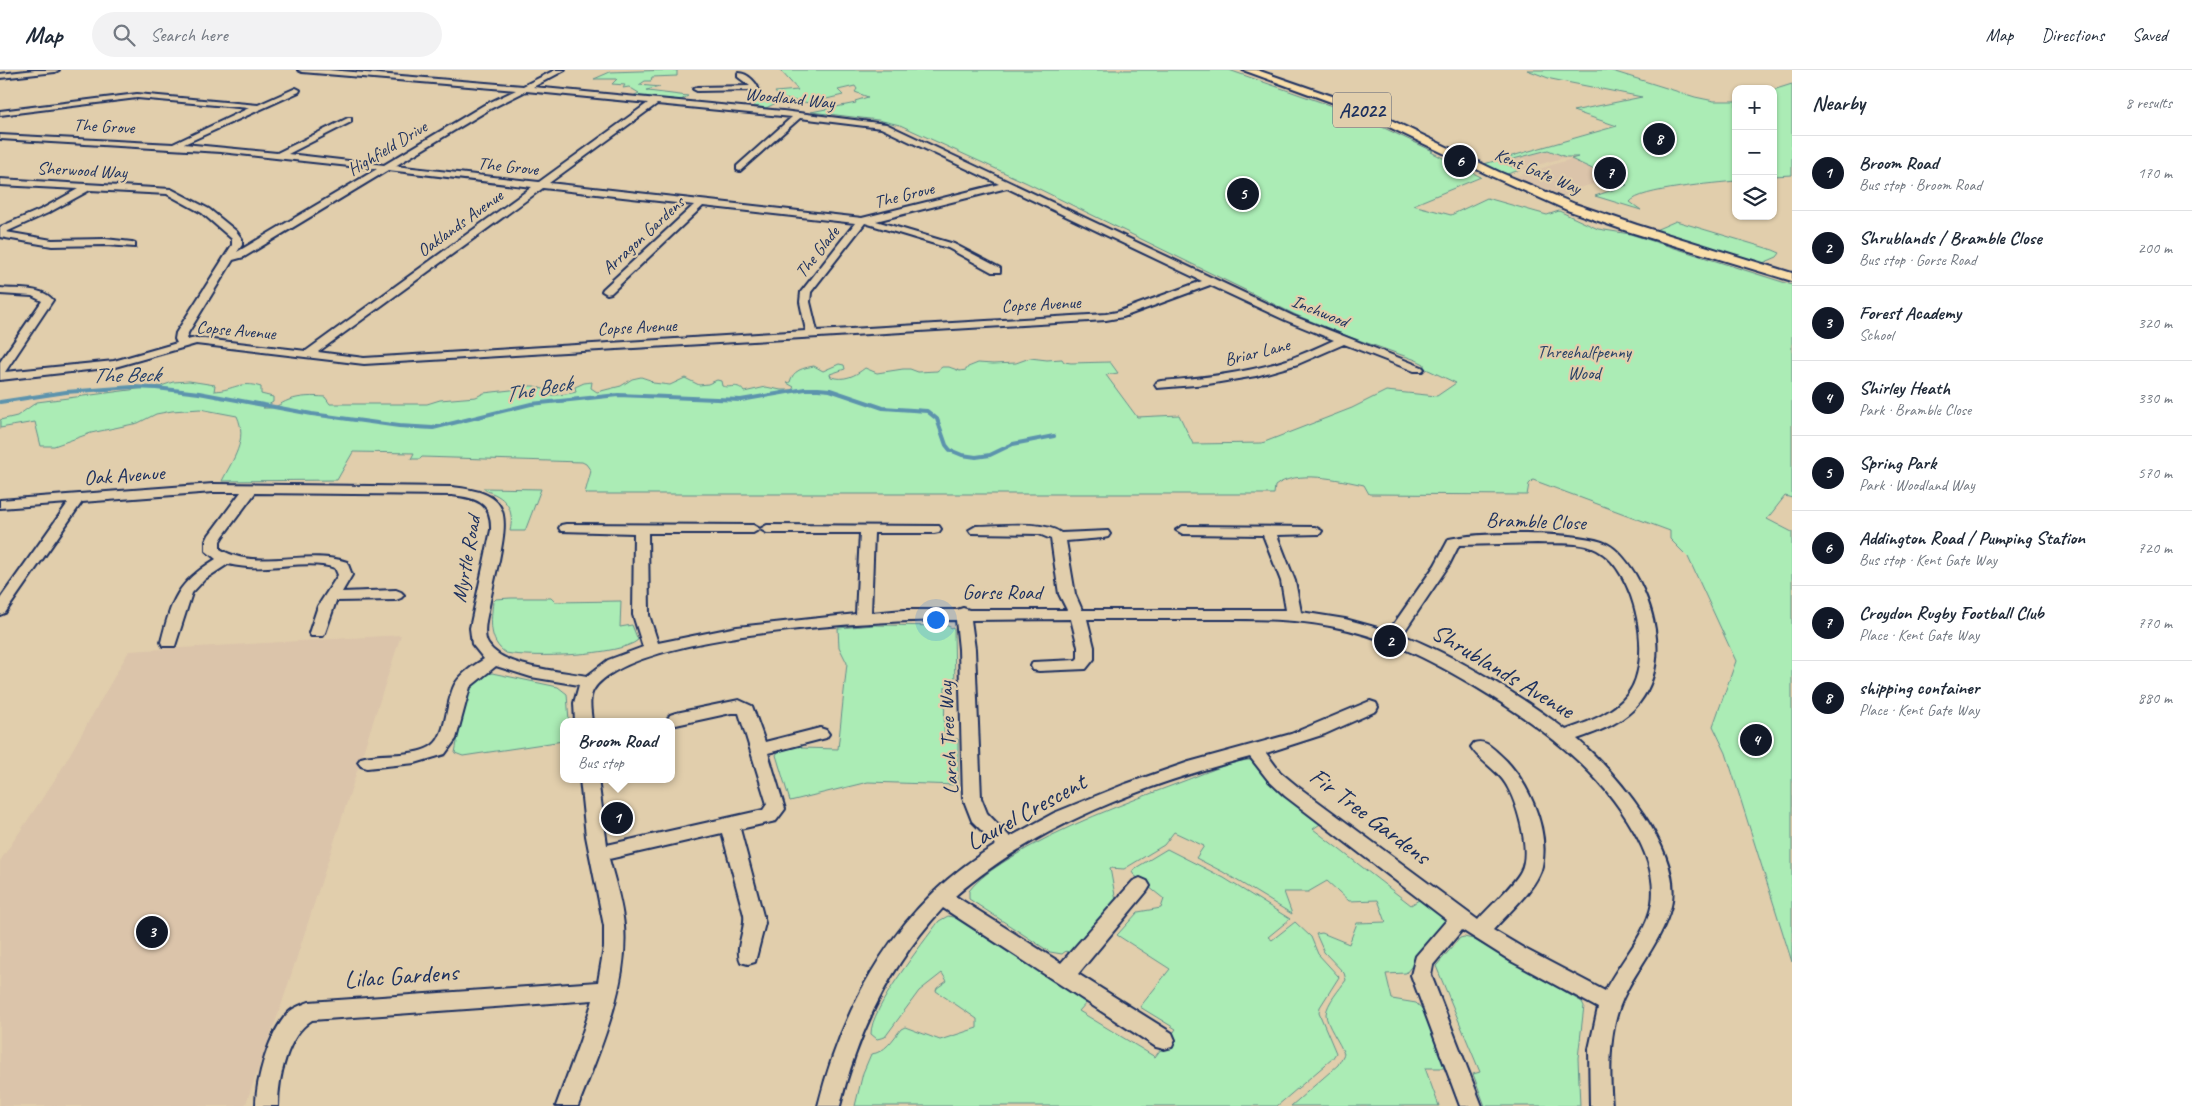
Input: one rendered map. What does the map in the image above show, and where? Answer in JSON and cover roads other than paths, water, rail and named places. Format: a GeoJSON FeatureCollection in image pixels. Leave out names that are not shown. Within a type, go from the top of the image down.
{"type":"FeatureCollection","features":[{"type":"Feature","properties":{"kind":"main road","name":"Kent Gate Way"},"geometry":{"type":"LineString","coordinates":[[1248,70],[1360,109],[1495,174],[1571,207],[1632,228],[1792,277]]}},
{"type":"Feature","properties":{"kind":"street"},"geometry":{"type":"LineString","coordinates":[[0,76],[56,70]]}},
{"type":"Feature","properties":{"kind":"street","name":"Woodland Way"},"geometry":{"type":"LineString","coordinates":[[302,70],[524,88],[742,109],[887,127],[1211,282]]}},
{"type":"Feature","properties":{"kind":"street","name":"Highfield Drive"},"geometry":{"type":"LineString","coordinates":[[229,258],[238,256],[383,169],[524,88],[560,70]]}},
{"type":"Feature","properties":{"kind":"street"},"geometry":{"type":"LineString","coordinates":[[740,75],[752,82],[756,97],[742,109]]}},
{"type":"Feature","properties":{"kind":"street"},"geometry":{"type":"LineString","coordinates":[[696,89],[755,88]]}},
{"type":"Feature","properties":{"kind":"street"},"geometry":{"type":"LineString","coordinates":[[174,146],[296,90]]}},
{"type":"Feature","properties":{"kind":"street"},"geometry":{"type":"LineString","coordinates":[[0,113],[137,96],[260,107]]}},
{"type":"Feature","properties":{"kind":"street","name":"Oaklands Avenue"},"geometry":{"type":"LineString","coordinates":[[307,355],[656,101]]}},
{"type":"Feature","properties":{"kind":"street"},"geometry":{"type":"LineString","coordinates":[[740,168],[798,115]]}},
{"type":"Feature","properties":{"kind":"street"},"geometry":{"type":"LineString","coordinates":[[277,156],[348,120]]}},
{"type":"Feature","properties":{"kind":"street","name":"The Grove"},"geometry":{"type":"LineString","coordinates":[[0,137],[174,146],[277,156],[864,221],[1008,185]]}},
{"type":"Feature","properties":{"kind":"street","name":"Sherwood Way"},"geometry":{"type":"LineString","coordinates":[[0,182],[162,190],[180,195],[231,230],[237,238]]}},
{"type":"Feature","properties":{"kind":"street"},"geometry":{"type":"LineString","coordinates":[[0,232],[49,209],[88,187]]}},
{"type":"Feature","properties":{"kind":"street","name":"Arragon Gardens"},"geometry":{"type":"LineString","coordinates":[[607,291],[701,203]]}},
{"type":"Feature","properties":{"kind":"street"},"geometry":{"type":"LineString","coordinates":[[864,221],[951,246],[997,270]]}},
{"type":"Feature","properties":{"kind":"street","name":"The Glade"},"geometry":{"type":"LineString","coordinates":[[812,334],[805,302],[807,290],[864,221]]}},
{"type":"Feature","properties":{"kind":"street"},"geometry":{"type":"LineString","coordinates":[[0,232],[52,243],[105,242],[132,245]]}},
{"type":"Feature","properties":{"kind":"street"},"geometry":{"type":"LineString","coordinates":[[183,344],[181,337],[185,329],[237,245],[237,238],[267,238]]}},
{"type":"Feature","properties":{"kind":"street","name":"Copse Avenue"},"geometry":{"type":"LineString","coordinates":[[0,376],[64,370],[134,360],[183,344],[205,341],[354,361],[1111,317],[1211,282]]}},
{"type":"Feature","properties":{"kind":"street","name":"Inchwood"},"geometry":{"type":"LineString","coordinates":[[1211,282],[1289,318],[1418,369]]}},
{"type":"Feature","properties":{"kind":"street"},"geometry":{"type":"LineString","coordinates":[[0,292],[40,295],[48,300],[0,370]]}},
{"type":"Feature","properties":{"kind":"street","name":"Briar Lane"},"geometry":{"type":"LineString","coordinates":[[1161,385],[1178,388],[1275,368],[1309,356],[1343,340]]}},
{"type":"Feature","properties":{"kind":"street","name":"Oak Avenue"},"geometry":{"type":"LineString","coordinates":[[0,504],[213,488],[452,491]]}},
{"type":"Feature","properties":{"kind":"street"},"geometry":{"type":"LineString","coordinates":[[251,488],[213,541],[212,546],[216,554],[226,559],[255,564],[321,560],[339,562],[345,568],[345,575],[322,614],[317,633]]}},
{"type":"Feature","properties":{"kind":"street","name":"Myrtle Road"},"geometry":{"type":"LineString","coordinates":[[452,491],[472,494],[487,500],[498,512],[498,530],[477,628],[482,648],[494,659]]}},
{"type":"Feature","properties":{"kind":"street"},"geometry":{"type":"LineString","coordinates":[[0,610],[78,498]]}},
{"type":"Feature","properties":{"kind":"street"},"geometry":{"type":"LineString","coordinates":[[566,528],[934,529]]}},
{"type":"Feature","properties":{"kind":"street"},"geometry":{"type":"LineString","coordinates":[[641,528],[641,614],[652,649]]}},
{"type":"Feature","properties":{"kind":"street"},"geometry":{"type":"LineString","coordinates":[[864,617],[867,529]]}},
{"type":"Feature","properties":{"kind":"street"},"geometry":{"type":"LineString","coordinates":[[976,530],[1039,530],[1051,532],[1058,537],[1102,534]]}},
{"type":"Feature","properties":{"kind":"street"},"geometry":{"type":"LineString","coordinates":[[1183,530],[1315,531]]}},
{"type":"Feature","properties":{"kind":"street"},"geometry":{"type":"LineString","coordinates":[[1268,530],[1288,581],[1294,615]]}},
{"type":"Feature","properties":{"kind":"street"},"geometry":{"type":"LineString","coordinates":[[1039,666],[1075,666],[1084,663],[1086,655],[1082,626],[1067,594],[1058,537]]}},
{"type":"Feature","properties":{"kind":"street","name":"Bramble Close"},"geometry":{"type":"LineString","coordinates":[[1392,638],[1442,565],[1454,542],[1467,540],[1568,540],[1602,547],[1614,556],[1624,568],[1644,614],[1648,633],[1646,670],[1635,697],[1619,713],[1599,724],[1566,737]]}},
{"type":"Feature","properties":{"kind":"street"},"geometry":{"type":"LineString","coordinates":[[169,642],[179,604],[188,587],[226,559]]}},
{"type":"Feature","properties":{"kind":"street"},"geometry":{"type":"LineString","coordinates":[[332,597],[396,595]]}},
{"type":"Feature","properties":{"kind":"street","name":"Gorse Road"},"geometry":{"type":"LineString","coordinates":[[590,682],[614,664],[652,649],[737,632],[864,617],[963,613],[1252,613],[1294,615],[1334,622],[1392,638]]}},
{"type":"Feature","properties":{"kind":"street","name":"Larch Tree Way"},"geometry":{"type":"LineString","coordinates":[[963,613],[967,649],[972,798],[979,816],[1009,847]]}},
{"type":"Feature","properties":{"kind":"street","name":"Shrublands Avenue"},"geometry":{"type":"LineString","coordinates":[[1392,638],[1426,652],[1479,681],[1566,737],[1599,768],[1623,798],[1650,843],[1661,875],[1663,890],[1661,904],[1643,948],[1610,1004],[1600,1054],[1601,1106]]}},
{"type":"Feature","properties":{"kind":"street"},"geometry":{"type":"LineString","coordinates":[[367,762],[427,755],[439,750],[446,741],[463,685],[471,676],[494,659],[511,666],[590,682],[582,698],[584,718]]}},
{"type":"Feature","properties":{"kind":"street"},"geometry":{"type":"LineString","coordinates":[[599,854],[769,816],[776,809],[759,748],[744,708],[732,707],[676,719]]}},
{"type":"Feature","properties":{"kind":"street","name":"Laurel Crescent"},"geometry":{"type":"LineString","coordinates":[[829,1106],[847,1045],[874,986],[894,953],[941,897],[970,873],[1009,847],[1057,821],[1117,794],[1195,766],[1309,734],[1370,707]]}},
{"type":"Feature","properties":{"kind":"street"},"geometry":{"type":"LineString","coordinates":[[759,748],[820,734]]}},
{"type":"Feature","properties":{"kind":"street"},"geometry":{"type":"LineString","coordinates":[[1480,747],[1512,779],[1531,828],[1535,854],[1533,870],[1529,876],[1480,931]]}},
{"type":"Feature","properties":{"kind":"street","name":"Fir Tree Gardens"},"geometry":{"type":"LineString","coordinates":[[1254,750],[1274,776],[1291,791],[1460,918],[1563,980],[1610,1004]]}},
{"type":"Feature","properties":{"kind":"street"},"geometry":{"type":"LineString","coordinates":[[567,1106],[592,1038],[613,952],[614,926],[599,854],[590,783]]}},
{"type":"Feature","properties":{"kind":"street"},"geometry":{"type":"LineString","coordinates":[[729,825],[754,915],[755,923],[748,956]]}},
{"type":"Feature","properties":{"kind":"street"},"geometry":{"type":"LineString","coordinates":[[1064,975],[1140,886]]}},
{"type":"Feature","properties":{"kind":"street"},"geometry":{"type":"LineString","coordinates":[[941,897],[1164,1040]]}},
{"type":"Feature","properties":{"kind":"street"},"geometry":{"type":"LineString","coordinates":[[1460,918],[1423,962],[1421,975],[1472,1106]]}},
{"type":"Feature","properties":{"kind":"street","name":"Lilac Gardens"},"geometry":{"type":"LineString","coordinates":[[267,1106],[266,1095],[269,1082],[288,1029],[301,1015],[309,1011],[605,990]]}},
{"type":"Feature","properties":{"kind":"waterway","name":"The Beck"},"geometry":{"type":"LineString","coordinates":[[0,402],[66,392],[133,387],[156,388],[199,393],[312,414],[399,426],[433,428],[531,404],[618,395],[741,400],[805,389],[818,389],[830,390],[883,408],[927,411],[937,419],[946,445],[950,450],[962,455],[976,457],[990,455],[1013,444],[1054,436]]}},
{"type":"Feature","properties":{"kind":"place","name":"shipping container"},"geometry":{"type":"Point","coordinates":[1659,139]}},
{"type":"Feature","properties":{"kind":"place","name":"Addington Road / Pumping Station"},"geometry":{"type":"Point","coordinates":[1460,161]}},
{"type":"Feature","properties":{"kind":"place","name":"Croydon Rugby Football Club"},"geometry":{"type":"Point","coordinates":[1610,173]}},
{"type":"Feature","properties":{"kind":"place","name":"Spring Park"},"geometry":{"type":"Point","coordinates":[1243,194]}},
{"type":"Feature","properties":{"kind":"place","name":"Shrublands / Bramble Close"},"geometry":{"type":"Point","coordinates":[1390,641]}},
{"type":"Feature","properties":{"kind":"place","name":"Shirley Heath"},"geometry":{"type":"Point","coordinates":[1756,740]}},
{"type":"Feature","properties":{"kind":"place","name":"Broom Road"},"geometry":{"type":"Point","coordinates":[617,818]}},
{"type":"Feature","properties":{"kind":"place","name":"Forest Academy"},"geometry":{"type":"Point","coordinates":[152,932]}},
{"type":"Feature","properties":{"kind":"park label","name":"Threehalfpenny Wood"},"geometry":{"type":"Point","coordinates":[1584,362]}}]}
